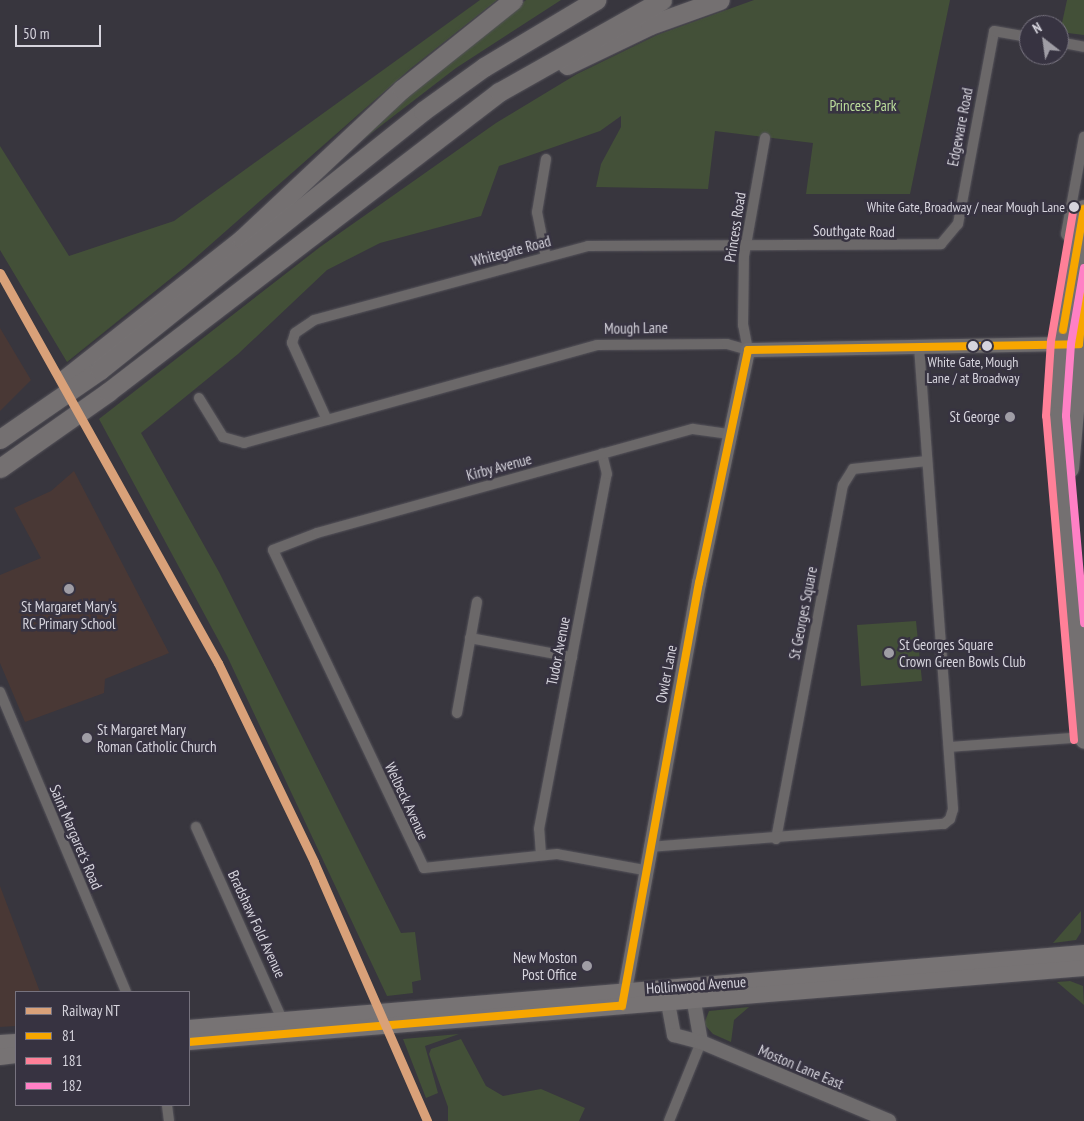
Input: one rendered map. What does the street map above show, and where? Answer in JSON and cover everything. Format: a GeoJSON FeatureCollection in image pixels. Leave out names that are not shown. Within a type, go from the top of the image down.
{"type":"FeatureCollection","features":[{"type":"Feature","properties":{"kind":"highway"},"geometry":{"type":"LineString","coordinates":[[95,365],[242,239],[402,89],[513,0]]}},
{"type":"Feature","properties":{"kind":"highway"},"geometry":{"type":"LineString","coordinates":[[0,434],[95,365],[484,67],[596,0]]}},
{"type":"Feature","properties":{"kind":"highway"},"geometry":{"type":"LineString","coordinates":[[0,468],[108,392],[499,92],[662,0]]}},
{"type":"Feature","properties":{"kind":"highway"},"geometry":{"type":"LineString","coordinates":[[396,170],[588,54],[720,0]]}},
{"type":"Feature","properties":{"kind":"highway"},"geometry":{"type":"LineString","coordinates":[[1084,208],[1076,248],[1070,344],[1058,460],[1067,501],[1084,738]]}},
{"type":"Feature","properties":{"kind":"highway"},"geometry":{"type":"LineString","coordinates":[[1067,501],[1080,375],[1070,344],[1084,295]]}},
{"type":"Feature","properties":{"kind":"highway"},"geometry":{"type":"LineString","coordinates":[[0,439],[53,394]]}},
{"type":"Feature","properties":{"kind":"main road","name":"Hollinwood Avenue"},"geometry":{"type":"LineString","coordinates":[[190,1042],[284,1028],[666,994],[1041,964],[1084,953]]}},
{"type":"Feature","properties":{"kind":"main road","name":"Hollinwood Avenue"},"geometry":{"type":"LineString","coordinates":[[1041,964],[1084,968]]}},
{"type":"Feature","properties":{"kind":"main road","name":"Hollinwood Avenue"},"geometry":{"type":"LineString","coordinates":[[190,1028],[284,1028]]}},
{"type":"Feature","properties":{"kind":"main road"},"geometry":{"type":"LineString","coordinates":[[0,1043],[15,1042]]}},
{"type":"Feature","properties":{"kind":"main road"},"geometry":{"type":"LineString","coordinates":[[0,1057],[15,1056]]}},
{"type":"Feature","properties":{"kind":"street","name":"Edgeware Road"},"geometry":{"type":"LineString","coordinates":[[956,229],[994,31],[1019,35]]}},
{"type":"Feature","properties":{"kind":"street"},"geometry":{"type":"LineString","coordinates":[[1069,44],[1084,47]]}},
{"type":"Feature","properties":{"kind":"street"},"geometry":{"type":"LineString","coordinates":[[1076,248],[1066,234],[1084,137]]}},
{"type":"Feature","properties":{"kind":"street","name":"Princess Road"},"geometry":{"type":"LineString","coordinates":[[748,350],[743,325],[745,245],[765,138]]}},
{"type":"Feature","properties":{"kind":"street"},"geometry":{"type":"LineString","coordinates":[[546,159],[537,212],[546,257]]}},
{"type":"Feature","properties":{"kind":"street","name":"Southgate Road"},"geometry":{"type":"LineString","coordinates":[[745,245],[936,247],[956,229]]}},
{"type":"Feature","properties":{"kind":"street","name":"Whitegate Road"},"geometry":{"type":"LineString","coordinates":[[326,420],[293,351],[295,333],[314,320],[588,246],[745,245]]}},
{"type":"Feature","properties":{"kind":"street","name":"Mough Lane"},"geometry":{"type":"LineString","coordinates":[[199,398],[215,428],[233,442],[244,443],[597,345],[731,344],[748,350],[1070,344]]}},
{"type":"Feature","properties":{"kind":"street"},"geometry":{"type":"LineString","coordinates":[[649,847],[776,839],[944,824],[953,809],[919,346]]}},
{"type":"Feature","properties":{"kind":"street","name":"Owler Lane"},"geometry":{"type":"LineString","coordinates":[[624,998],[644,870],[748,350]]}},
{"type":"Feature","properties":{"kind":"street","name":"Kirby Avenue"},"geometry":{"type":"LineString","coordinates":[[278,545],[693,429],[730,434]]}},
{"type":"Feature","properties":{"kind":"street","name":"Tudor Avenue"},"geometry":{"type":"LineString","coordinates":[[541,855],[539,828],[607,474],[602,454]]}},
{"type":"Feature","properties":{"kind":"street","name":"St Georges Square"},"geometry":{"type":"LineString","coordinates":[[776,839],[843,485],[853,469],[927,461]]}},
{"type":"Feature","properties":{"kind":"street","name":"Welbeck Avenue"},"geometry":{"type":"LineString","coordinates":[[278,545],[273,550],[277,561],[424,868],[541,855],[644,870]]}},
{"type":"Feature","properties":{"kind":"street"},"geometry":{"type":"LineString","coordinates":[[457,713],[477,602]]}},
{"type":"Feature","properties":{"kind":"street"},"geometry":{"type":"LineString","coordinates":[[470,638],[572,657]]}},
{"type":"Feature","properties":{"kind":"street","name":"Saint Margaret's Road"},"geometry":{"type":"LineString","coordinates":[[0,692],[126,991]]}},
{"type":"Feature","properties":{"kind":"street"},"geometry":{"type":"LineString","coordinates":[[949,747],[1084,738]]}},
{"type":"Feature","properties":{"kind":"street","name":"Bradshaw Fold Avenue"},"geometry":{"type":"LineString","coordinates":[[196,827],[284,1028]]}},
{"type":"Feature","properties":{"kind":"street"},"geometry":{"type":"LineString","coordinates":[[669,1121],[701,1042],[693,992]]}},
{"type":"Feature","properties":{"kind":"street","name":"Moston Lane East"},"geometry":{"type":"LineString","coordinates":[[666,994],[674,1035],[701,1042],[888,1121]]}},
{"type":"Feature","properties":{"kind":"street"},"geometry":{"type":"LineString","coordinates":[[167,1106],[169,1121]]}},
{"type":"Feature","properties":{"kind":"shaded area"},"geometry":{"type":"Polygon","coordinates":[[[0,328],[31,380],[0,411],[0,328]]]}},
{"type":"Feature","properties":{"kind":"shaded area","name":"St Margaret Mary's RC Primary School"},"geometry":{"type":"Polygon","coordinates":[[[74,471],[169,653],[105,679],[104,693],[25,722],[0,663],[0,575],[41,558],[14,508],[51,491],[74,471]]]}},
{"type":"Feature","properties":{"kind":"shaded area"},"geometry":{"type":"Polygon","coordinates":[[[0,886],[40,991],[15,991],[15,1026],[0,1027],[0,886]]]}},
{"type":"Feature","properties":{"kind":"green space"},"geometry":{"type":"Polygon","coordinates":[[[480,0],[497,0],[410,69],[185,267],[67,362],[0,250],[0,146],[69,256],[174,221],[480,0]]]}},
{"type":"Feature","properties":{"kind":"green space"},"geometry":{"type":"Polygon","coordinates":[[[526,0],[561,0],[456,68],[352,148],[444,65],[526,0]]]}},
{"type":"Feature","properties":{"kind":"green space","name":"Princess Park"},"geometry":{"type":"Polygon","coordinates":[[[754,0],[950,0],[910,194],[806,194],[813,143],[715,131],[708,189],[596,187],[601,164],[621,127],[621,116],[600,131],[499,166],[481,216],[380,243],[327,270],[238,354],[141,433],[219,572],[401,933],[415,932],[421,980],[412,982],[413,993],[387,996],[227,656],[99,419],[320,247],[496,123],[577,74],[657,35],[754,0]]]}},
{"type":"Feature","properties":{"kind":"green space"},"geometry":{"type":"Polygon","coordinates":[[[1067,0],[1084,0],[1084,35],[1069,33],[1069,15],[1064,15],[1067,0]]]}},
{"type":"Feature","properties":{"kind":"green space","name":"St Georges Square Crown Green Bowls Club"},"geometry":{"type":"Polygon","coordinates":[[[916,621],[922,681],[861,686],[857,625],[916,621]]]}},
{"type":"Feature","properties":{"kind":"green space"},"geometry":{"type":"Polygon","coordinates":[[[1081,911],[1081,932],[1076,940],[1053,943],[1081,911]]]}},
{"type":"Feature","properties":{"kind":"green space"},"geometry":{"type":"Polygon","coordinates":[[[1070,981],[1083,986],[1084,1005],[1057,982],[1070,981]]]}},
{"type":"Feature","properties":{"kind":"green space"},"geometry":{"type":"Polygon","coordinates":[[[749,1007],[734,1020],[731,1042],[713,1034],[704,1024],[709,1011],[749,1007]]]}},
{"type":"Feature","properties":{"kind":"green space"},"geometry":{"type":"Polygon","coordinates":[[[459,1034],[425,1046],[438,1093],[426,1098],[403,1039],[459,1034]]]}},
{"type":"Feature","properties":{"kind":"green space"},"geometry":{"type":"Polygon","coordinates":[[[461,1039],[486,1086],[503,1096],[541,1089],[585,1108],[579,1121],[448,1121],[448,1107],[429,1054],[431,1049],[461,1039]]]}},
{"type":"Feature","properties":{"kind":"rail line","name":"NT"},"geometry":{"type":"LineString","coordinates":[[0,273],[218,663],[314,862],[427,1121]]}},
{"type":"Feature","properties":{"kind":"transit line","name":"181"},"geometry":{"type":"LineString","coordinates":[[1074,207],[1051,341],[1046,416],[1074,740]]}},
{"type":"Feature","properties":{"kind":"transit line","name":"81"},"geometry":{"type":"LineString","coordinates":[[1063,330],[1084,209]]}},
{"type":"Feature","properties":{"kind":"transit line","name":"182"},"geometry":{"type":"LineString","coordinates":[[1084,268],[1071,344],[1066,416],[1084,623]]}},
{"type":"Feature","properties":{"kind":"transit line","name":"81"},"geometry":{"type":"LineString","coordinates":[[748,350],[1079,344],[1084,295]]}},
{"type":"Feature","properties":{"kind":"transit line","name":"81"},"geometry":{"type":"LineString","coordinates":[[190,1042],[622,1006],[699,583],[748,350]]}},
{"type":"Feature","properties":{"kind":"place","name":"White Gate, Broadway / near Mough Lane"},"geometry":{"type":"Point","coordinates":[1074,207]}},
{"type":"Feature","properties":{"kind":"place","name":"White Gate, Mough Lane / at Broadway"},"geometry":{"type":"Point","coordinates":[973,346]}},
{"type":"Feature","properties":{"kind":"place","name":"St George"},"geometry":{"type":"Point","coordinates":[1010,417]}},
{"type":"Feature","properties":{"kind":"place","name":"St Margaret Mary's RC Primary School"},"geometry":{"type":"Point","coordinates":[69,589]}},
{"type":"Feature","properties":{"kind":"place","name":"St Georges Square Crown Green Bowls Club"},"geometry":{"type":"Point","coordinates":[889,653]}},
{"type":"Feature","properties":{"kind":"place","name":"St Margaret Mary Roman Catholic Church"},"geometry":{"type":"Point","coordinates":[87,738]}},
{"type":"Feature","properties":{"kind":"place","name":"New Moston Post Office"},"geometry":{"type":"Point","coordinates":[587,966]}}]}
